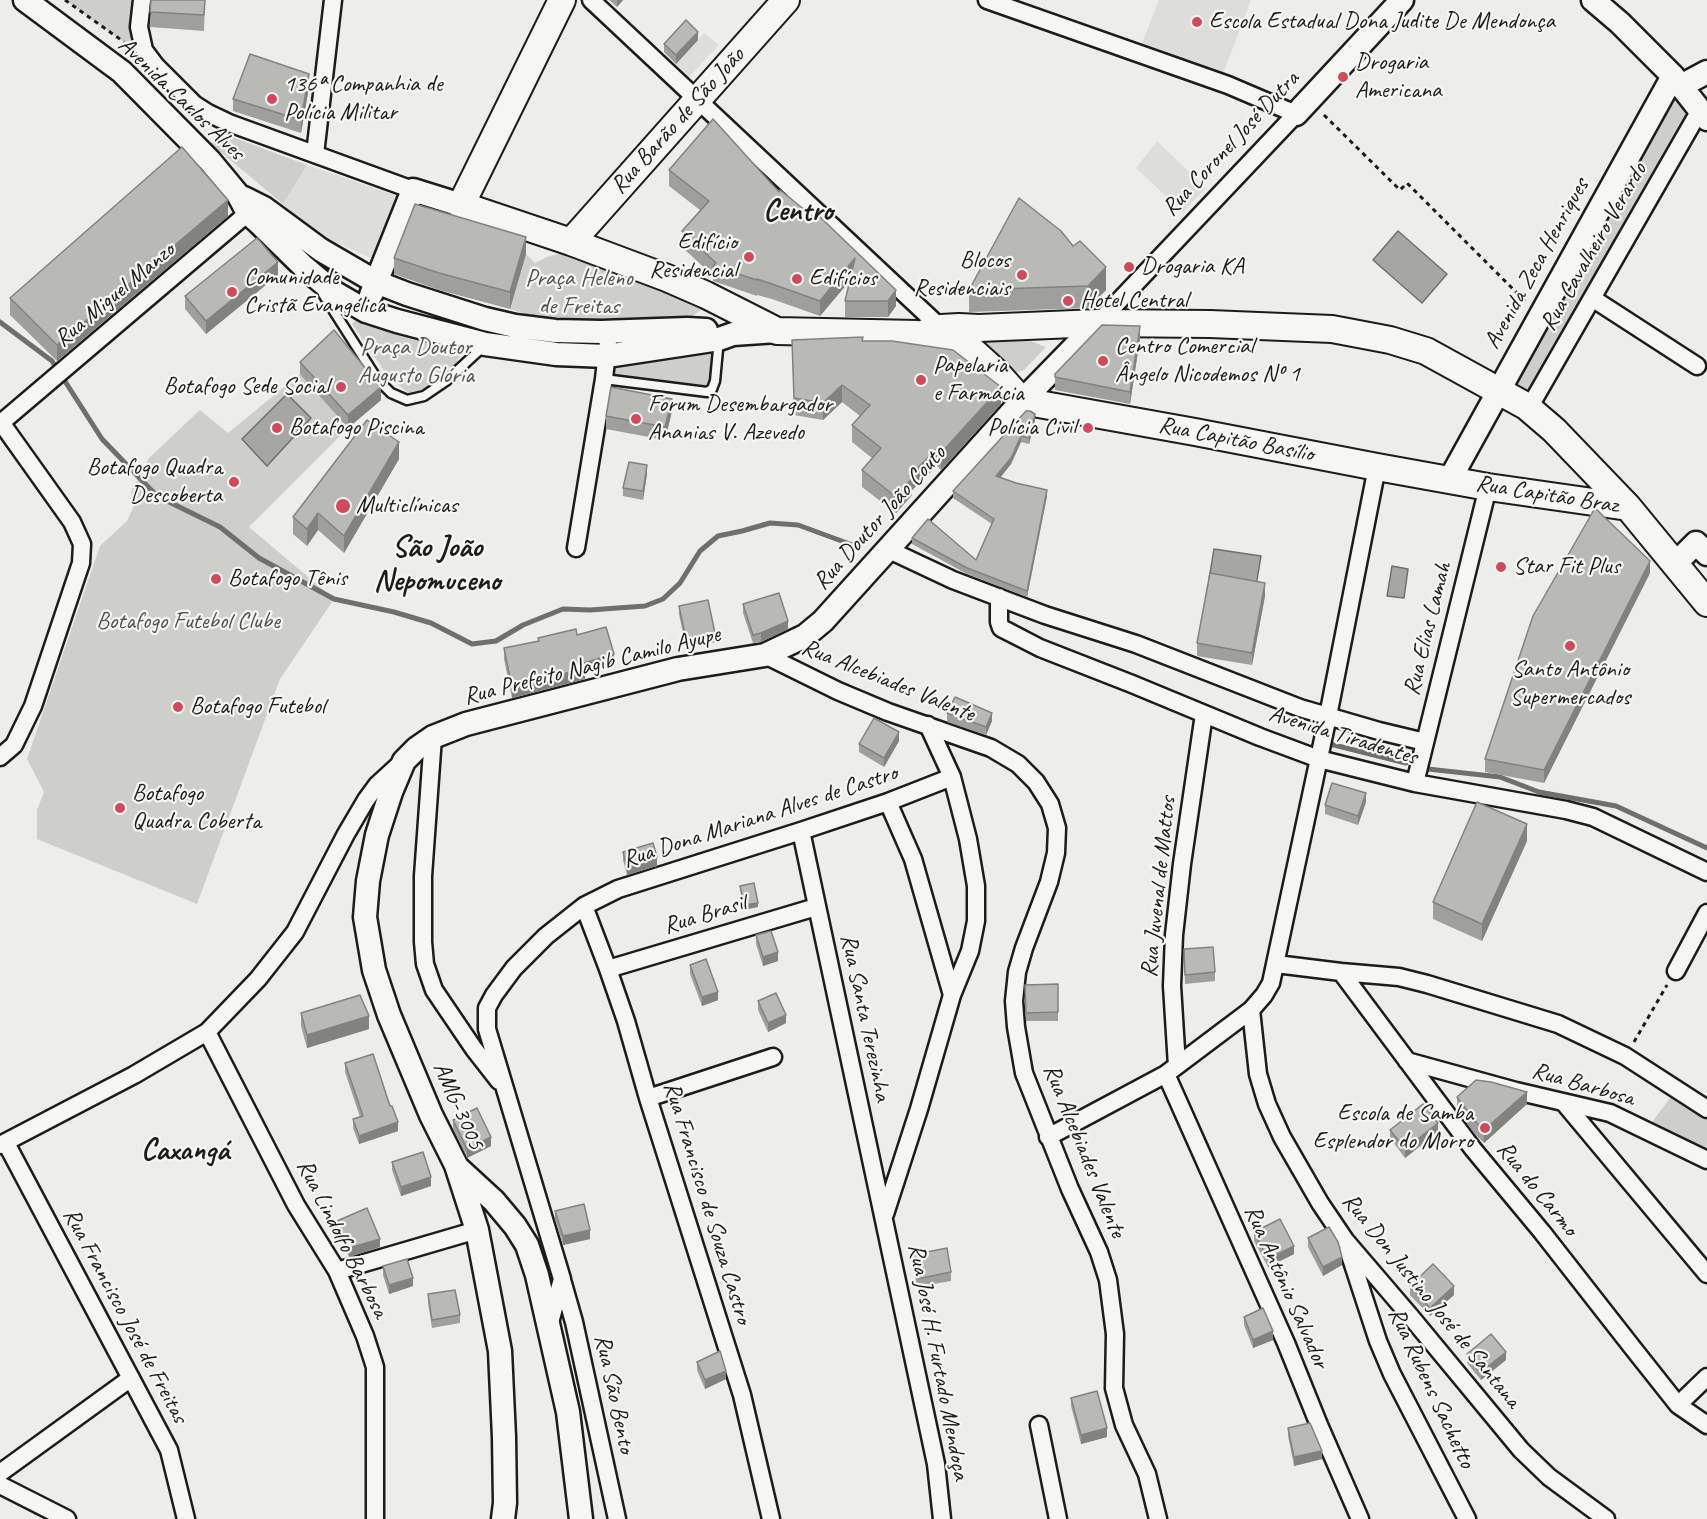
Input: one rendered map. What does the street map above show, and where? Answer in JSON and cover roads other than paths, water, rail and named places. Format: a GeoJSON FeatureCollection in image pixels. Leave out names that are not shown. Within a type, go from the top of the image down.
{"type":"FeatureCollection","features":[{"type":"Feature","properties":{"kind":"main road","name":"Avenida Carlos Alves"},"geometry":{"type":"LineString","coordinates":[[25,0],[122,72],[210,161],[249,205]]}},
{"type":"Feature","properties":{"kind":"main road"},"geometry":{"type":"LineString","coordinates":[[461,205],[562,0]]}},
{"type":"Feature","properties":{"kind":"main road","name":"Rua Barão de São João"},"geometry":{"type":"LineString","coordinates":[[571,242],[786,0]]}},
{"type":"Feature","properties":{"kind":"main road","name":"Rua Coronel José Dutra"},"geometry":{"type":"LineString","coordinates":[[1303,108],[1402,0]]}},
{"type":"Feature","properties":{"kind":"main road"},"geometry":{"type":"LineString","coordinates":[[1593,0],[1677,81],[1704,114]]}},
{"type":"Feature","properties":{"kind":"main road"},"geometry":{"type":"LineString","coordinates":[[1677,81],[1707,72]]}},
{"type":"Feature","properties":{"kind":"main road","name":"Avenida Zeca Henriques"},"geometry":{"type":"LineString","coordinates":[[1450,479],[1539,315],[1677,81]]}},
{"type":"Feature","properties":{"kind":"main road"},"geometry":{"type":"LineString","coordinates":[[366,311],[413,190],[571,242],[667,278],[777,331]]}},
{"type":"Feature","properties":{"kind":"main road"},"geometry":{"type":"LineString","coordinates":[[249,205],[304,267],[335,293],[366,311],[485,344],[555,354],[607,356],[724,334],[777,331],[917,334],[950,342],[974,352],[1022,401]]}},
{"type":"Feature","properties":{"kind":"main road"},"geometry":{"type":"LineString","coordinates":[[249,205],[376,282],[461,312],[515,326],[555,331],[609,332],[687,329],[724,334]]}},
{"type":"Feature","properties":{"kind":"main road"},"geometry":{"type":"LineString","coordinates":[[917,334],[941,328],[1098,323],[1210,324],[1332,329],[1390,340],[1426,351],[1529,408],[1554,430],[1628,507]]}},
{"type":"Feature","properties":{"kind":"main road","name":"Rua Doutor João Couto"},"geometry":{"type":"LineString","coordinates":[[765,655],[805,636],[823,621],[1022,401],[1098,323]]}},
{"type":"Feature","properties":{"kind":"main road","name":"Rua Capitão Basílio"},"geometry":{"type":"LineString","coordinates":[[1022,401],[1450,479]]}},
{"type":"Feature","properties":{"kind":"main road","name":"Rua Capitão Braz"},"geometry":{"type":"LineString","coordinates":[[1450,479],[1488,487],[1628,507],[1707,603]]}},
{"type":"Feature","properties":{"kind":"main road"},"geometry":{"type":"LineString","coordinates":[[1675,564],[1703,543]]}},
{"type":"Feature","properties":{"kind":"main road","name":"Rua Prefeito Nagib Camilo Ayupe"},"geometry":{"type":"LineString","coordinates":[[433,737],[466,724],[678,669],[765,655]]}},
{"type":"Feature","properties":{"kind":"main road","name":"AMG-3005"},"geometry":{"type":"LineString","coordinates":[[433,737],[404,761],[391,792],[377,835],[368,881],[365,917],[374,970],[389,1015],[431,1115],[456,1165],[477,1230],[500,1351],[504,1437],[505,1503],[503,1519]]}},
{"type":"Feature","properties":{"kind":"main road"},"geometry":{"type":"LineString","coordinates":[[456,1165],[494,1201],[515,1226],[527,1245],[537,1275],[568,1412],[581,1519]]}},
{"type":"Feature","properties":{"kind":"street"},"geometry":{"type":"LineString","coordinates":[[142,0],[139,27],[140,39],[145,52],[194,104],[229,123],[413,190]]}},
{"type":"Feature","properties":{"kind":"street"},"geometry":{"type":"LineString","coordinates":[[315,154],[333,0]]}},
{"type":"Feature","properties":{"kind":"street"},"geometry":{"type":"LineString","coordinates":[[591,0],[941,328]]}},
{"type":"Feature","properties":{"kind":"street"},"geometry":{"type":"LineString","coordinates":[[987,0],[1228,85],[1303,108]]}},
{"type":"Feature","properties":{"kind":"street","name":"Rua Coronel José Dutra"},"geometry":{"type":"LineString","coordinates":[[1098,323],[1303,108]]}},
{"type":"Feature","properties":{"kind":"street","name":"Rua Cavalheiro Verardo"},"geometry":{"type":"LineString","coordinates":[[1529,408],[1592,298],[1704,114]]}},
{"type":"Feature","properties":{"kind":"street","name":"Rua Miguel Manzo"},"geometry":{"type":"LineString","coordinates":[[1,422],[49,383],[249,205]]}},
{"type":"Feature","properties":{"kind":"street"},"geometry":{"type":"LineString","coordinates":[[1592,298],[1697,366]]}},
{"type":"Feature","properties":{"kind":"street"},"geometry":{"type":"LineString","coordinates":[[576,549],[604,378],[609,332]]}},
{"type":"Feature","properties":{"kind":"street"},"geometry":{"type":"LineString","coordinates":[[0,757],[14,744],[33,706],[81,563],[82,544],[72,522],[1,422]]}},
{"type":"Feature","properties":{"kind":"street"},"geometry":{"type":"LineString","coordinates":[[1048,1137],[1172,1070],[1251,1010],[1264,996],[1271,983],[1328,716],[1377,467]]}},
{"type":"Feature","properties":{"kind":"street","name":"Rua Elias Lamah"},"geometry":{"type":"LineString","coordinates":[[1415,783],[1488,487]]}},
{"type":"Feature","properties":{"kind":"street"},"geometry":{"type":"LineString","coordinates":[[887,549],[953,580],[1045,615],[1136,644],[1281,700],[1328,716],[1425,742]]}},
{"type":"Feature","properties":{"kind":"street","name":"Avenida Tiradentes"},"geometry":{"type":"LineString","coordinates":[[999,597],[999,622],[1007,631],[1040,648],[1260,737],[1319,759],[1415,783],[1566,810],[1593,817],[1707,872]]}},
{"type":"Feature","properties":{"kind":"street","name":"Rua Alcebiades Valente"},"geometry":{"type":"LineString","coordinates":[[765,655],[838,691],[991,748],[1018,764],[1036,782],[1050,804],[1056,828],[1056,853],[1049,882],[1017,972],[1014,1001],[1016,1028],[1024,1073],[1048,1137],[1099,1252],[1108,1280],[1114,1334],[1114,1388],[1124,1425],[1147,1474],[1158,1519]]}},
{"type":"Feature","properties":{"kind":"street","name":"Rua Juvenal de Mattos"},"geometry":{"type":"LineString","coordinates":[[1172,1070],[1173,935],[1204,714]]}},
{"type":"Feature","properties":{"kind":"street"},"geometry":{"type":"LineString","coordinates":[[884,1215],[920,1109],[952,995],[970,951],[976,921],[976,886],[968,839],[952,777],[928,725]]}},
{"type":"Feature","properties":{"kind":"street"},"geometry":{"type":"LineString","coordinates":[[433,737],[423,876],[425,964],[434,990],[474,1049],[503,1086]]}},
{"type":"Feature","properties":{"kind":"street"},"geometry":{"type":"LineString","coordinates":[[3,1144],[207,1032],[258,979],[295,932],[366,800],[377,785],[404,761]]}},
{"type":"Feature","properties":{"kind":"street","name":"Rua Dona Mariana Alves de Castro"},"geometry":{"type":"LineString","coordinates":[[503,1086],[487,1029],[487,1008],[514,968],[546,936],[584,906],[618,889],[888,802],[952,777]]}},
{"type":"Feature","properties":{"kind":"street"},"geometry":{"type":"LineString","coordinates":[[888,802],[913,859],[952,995]]}},
{"type":"Feature","properties":{"kind":"street","name":"Rua Santa Terezinha"},"geometry":{"type":"LineString","coordinates":[[801,831],[884,1215]]}},
{"type":"Feature","properties":{"kind":"street","name":"Rua Francisco de Souza Castro"},"geometry":{"type":"LineString","coordinates":[[584,906],[626,1021],[742,1395],[771,1519]]}},
{"type":"Feature","properties":{"kind":"street","name":"Rua Brasil"},"geometry":{"type":"LineString","coordinates":[[608,969],[816,907]]}},
{"type":"Feature","properties":{"kind":"street"},"geometry":{"type":"LineString","coordinates":[[1676,971],[1707,913]]}},
{"type":"Feature","properties":{"kind":"street"},"geometry":{"type":"LineString","coordinates":[[1276,964],[1399,977],[1558,1024],[1625,1056],[1707,1109]]}},
{"type":"Feature","properties":{"kind":"street","name":"Rua do Carmo"},"geometry":{"type":"LineString","coordinates":[[1341,972],[1473,1149],[1678,1405],[1707,1425]]}},
{"type":"Feature","properties":{"kind":"street","name":"Rua Don Justino José de Santana"},"geometry":{"type":"LineString","coordinates":[[1251,1010],[1258,1074],[1267,1104],[1282,1137],[1320,1203],[1345,1240],[1521,1450],[1548,1477],[1606,1519]]}},
{"type":"Feature","properties":{"kind":"street","name":"Rua Lindolfo Barbosa"},"geometry":{"type":"LineString","coordinates":[[207,1032],[296,1205],[337,1271],[365,1336],[375,1367],[375,1519]]}},
{"type":"Feature","properties":{"kind":"street"},"geometry":{"type":"LineString","coordinates":[[648,1098],[773,1058]]}},
{"type":"Feature","properties":{"kind":"street","name":"Rua Barbosa"},"geometry":{"type":"LineString","coordinates":[[1407,1061],[1565,1104],[1610,1113],[1707,1160]]}},
{"type":"Feature","properties":{"kind":"street","name":"Rua Antônio Salvador"},"geometry":{"type":"LineString","coordinates":[[1172,1070],[1360,1519]]}},
{"type":"Feature","properties":{"kind":"street","name":"Rua São Bento"},"geometry":{"type":"LineString","coordinates":[[503,1086],[574,1322],[617,1519]]}},
{"type":"Feature","properties":{"kind":"street"},"geometry":{"type":"LineString","coordinates":[[1565,1104],[1707,1274]]}},
{"type":"Feature","properties":{"kind":"street","name":"Rua Francisco José de Freitas"},"geometry":{"type":"LineString","coordinates":[[3,1144],[169,1450],[186,1519]]}},
{"type":"Feature","properties":{"kind":"street","name":"Rua José H. Furtado Mendoça"},"geometry":{"type":"LineString","coordinates":[[884,1215],[936,1464],[942,1519]]}},
{"type":"Feature","properties":{"kind":"street"},"geometry":{"type":"LineString","coordinates":[[337,1271],[477,1230]]}},
{"type":"Feature","properties":{"kind":"street","name":"Rua Rubens Sachetto"},"geometry":{"type":"LineString","coordinates":[[1345,1240],[1378,1341],[1392,1374],[1467,1519]]}},
{"type":"Feature","properties":{"kind":"street"},"geometry":{"type":"LineString","coordinates":[[549,1327],[562,1280]]}},
{"type":"Feature","properties":{"kind":"street"},"geometry":{"type":"LineString","coordinates":[[1678,1405],[1707,1377]]}},
{"type":"Feature","properties":{"kind":"street"},"geometry":{"type":"LineString","coordinates":[[0,1473],[131,1378]]}},
{"type":"Feature","properties":{"kind":"street"},"geometry":{"type":"LineString","coordinates":[[1039,1425],[1058,1519]]}},
{"type":"Feature","properties":{"kind":"street"},"geometry":{"type":"LineString","coordinates":[[0,1485],[65,1518]]}},
{"type":"Feature","properties":{"kind":"lane"},"geometry":{"type":"LineString","coordinates":[[304,267],[333,307],[377,379],[391,393],[407,400],[424,396],[446,381],[485,344]]}},
{"type":"Feature","properties":{"kind":"lane"},"geometry":{"type":"LineString","coordinates":[[604,378],[707,392],[712,389],[715,381],[724,334]]}},
{"type":"Feature","properties":{"kind":"waterway"},"geometry":{"type":"LineString","coordinates":[[0,322],[52,361],[102,439],[157,496],[220,527],[259,558],[334,599],[431,623],[472,644],[496,641],[523,625],[563,609],[590,610],[645,606],[663,599],[680,583],[700,551],[718,536],[770,523],[798,525],[858,547]]}},
{"type":"Feature","properties":{"kind":"waterway"},"geometry":{"type":"LineString","coordinates":[[1326,743],[1406,763]]}},
{"type":"Feature","properties":{"kind":"waterway"},"geometry":{"type":"LineString","coordinates":[[1428,769],[1500,777],[1539,792],[1616,806],[1707,848]]}},
{"type":"Feature","properties":{"kind":"place","name":"Escola Estadual Dona Judite De Mendonça"},"geometry":{"type":"Point","coordinates":[1197,22]}},
{"type":"Feature","properties":{"kind":"place","name":"Drogaria Americana"},"geometry":{"type":"Point","coordinates":[1343,77]}},
{"type":"Feature","properties":{"kind":"place","name":"136ª Companhia de Polícia Militar"},"geometry":{"type":"Point","coordinates":[272,99]}},
{"type":"Feature","properties":{"kind":"place","name":"Edifício Residencial"},"geometry":{"type":"Point","coordinates":[749,257]}},
{"type":"Feature","properties":{"kind":"place","name":"Drogaria KA"},"geometry":{"type":"Point","coordinates":[1129,267]}},
{"type":"Feature","properties":{"kind":"place","name":"Blocos Residenciais"},"geometry":{"type":"Point","coordinates":[1022,275]}},
{"type":"Feature","properties":{"kind":"place","name":"Edifícios"},"geometry":{"type":"Point","coordinates":[797,279]}},
{"type":"Feature","properties":{"kind":"place","name":"Comunidade Cristã Evangélica"},"geometry":{"type":"Point","coordinates":[232,292]}},
{"type":"Feature","properties":{"kind":"place","name":"Hotel Central"},"geometry":{"type":"Point","coordinates":[1068,301]}},
{"type":"Feature","properties":{"kind":"place","name":"Centro Comercial Ângelo Nicodemos Nº 1"},"geometry":{"type":"Point","coordinates":[1103,361]}},
{"type":"Feature","properties":{"kind":"place","name":"Papelaria e Farmácia"},"geometry":{"type":"Point","coordinates":[921,380]}},
{"type":"Feature","properties":{"kind":"place","name":"Botafogo Sede Social"},"geometry":{"type":"Point","coordinates":[341,387]}},
{"type":"Feature","properties":{"kind":"place","name":"Forum Desembargador Ananias V. Azevedo"},"geometry":{"type":"Point","coordinates":[636,419]}},
{"type":"Feature","properties":{"kind":"place","name":"Botafogo Piscina"},"geometry":{"type":"Point","coordinates":[277,428]}},
{"type":"Feature","properties":{"kind":"place","name":"Polícia Civil"},"geometry":{"type":"Point","coordinates":[1088,428]}},
{"type":"Feature","properties":{"kind":"place","name":"Botafogo Quadra Descoberta"},"geometry":{"type":"Point","coordinates":[234,482]}},
{"type":"Feature","properties":{"kind":"place","name":"Multiclínicas"},"geometry":{"type":"Point","coordinates":[343,506]}},
{"type":"Feature","properties":{"kind":"place","name":"Star Fit Plus"},"geometry":{"type":"Point","coordinates":[1501,567]}},
{"type":"Feature","properties":{"kind":"place","name":"Botafogo Tênis"},"geometry":{"type":"Point","coordinates":[216,579]}},
{"type":"Feature","properties":{"kind":"place","name":"Santo Antônio Supermercados"},"geometry":{"type":"Point","coordinates":[1570,646]}},
{"type":"Feature","properties":{"kind":"place","name":"Botafogo Futebol"},"geometry":{"type":"Point","coordinates":[178,707]}},
{"type":"Feature","properties":{"kind":"place","name":"Botafogo Quadra Coberta"},"geometry":{"type":"Point","coordinates":[120,808]}},
{"type":"Feature","properties":{"kind":"place","name":"Escola de Samba Esplendor do Morro"},"geometry":{"type":"Point","coordinates":[1485,1128]}},
{"type":"Feature","properties":{"kind":"district","name":"Centro"},"geometry":{"type":"Point","coordinates":[798,212]}},
{"type":"Feature","properties":{"kind":"district","name":"São João Nepomuceno"},"geometry":{"type":"Point","coordinates":[437,565]}},
{"type":"Feature","properties":{"kind":"district","name":"Caxangá"},"geometry":{"type":"Point","coordinates":[185,1151]}},
{"type":"Feature","properties":{"kind":"park label","name":"Praça Heleno de Freitas"},"geometry":{"type":"Point","coordinates":[579,293]}},
{"type":"Feature","properties":{"kind":"park label","name":"Praça Doutor Augusto Glória"},"geometry":{"type":"Point","coordinates":[416,362]}},
{"type":"Feature","properties":{"kind":"park label","name":"Botafogo Futebol Clube"},"geometry":{"type":"Point","coordinates":[188,622]}}]}
